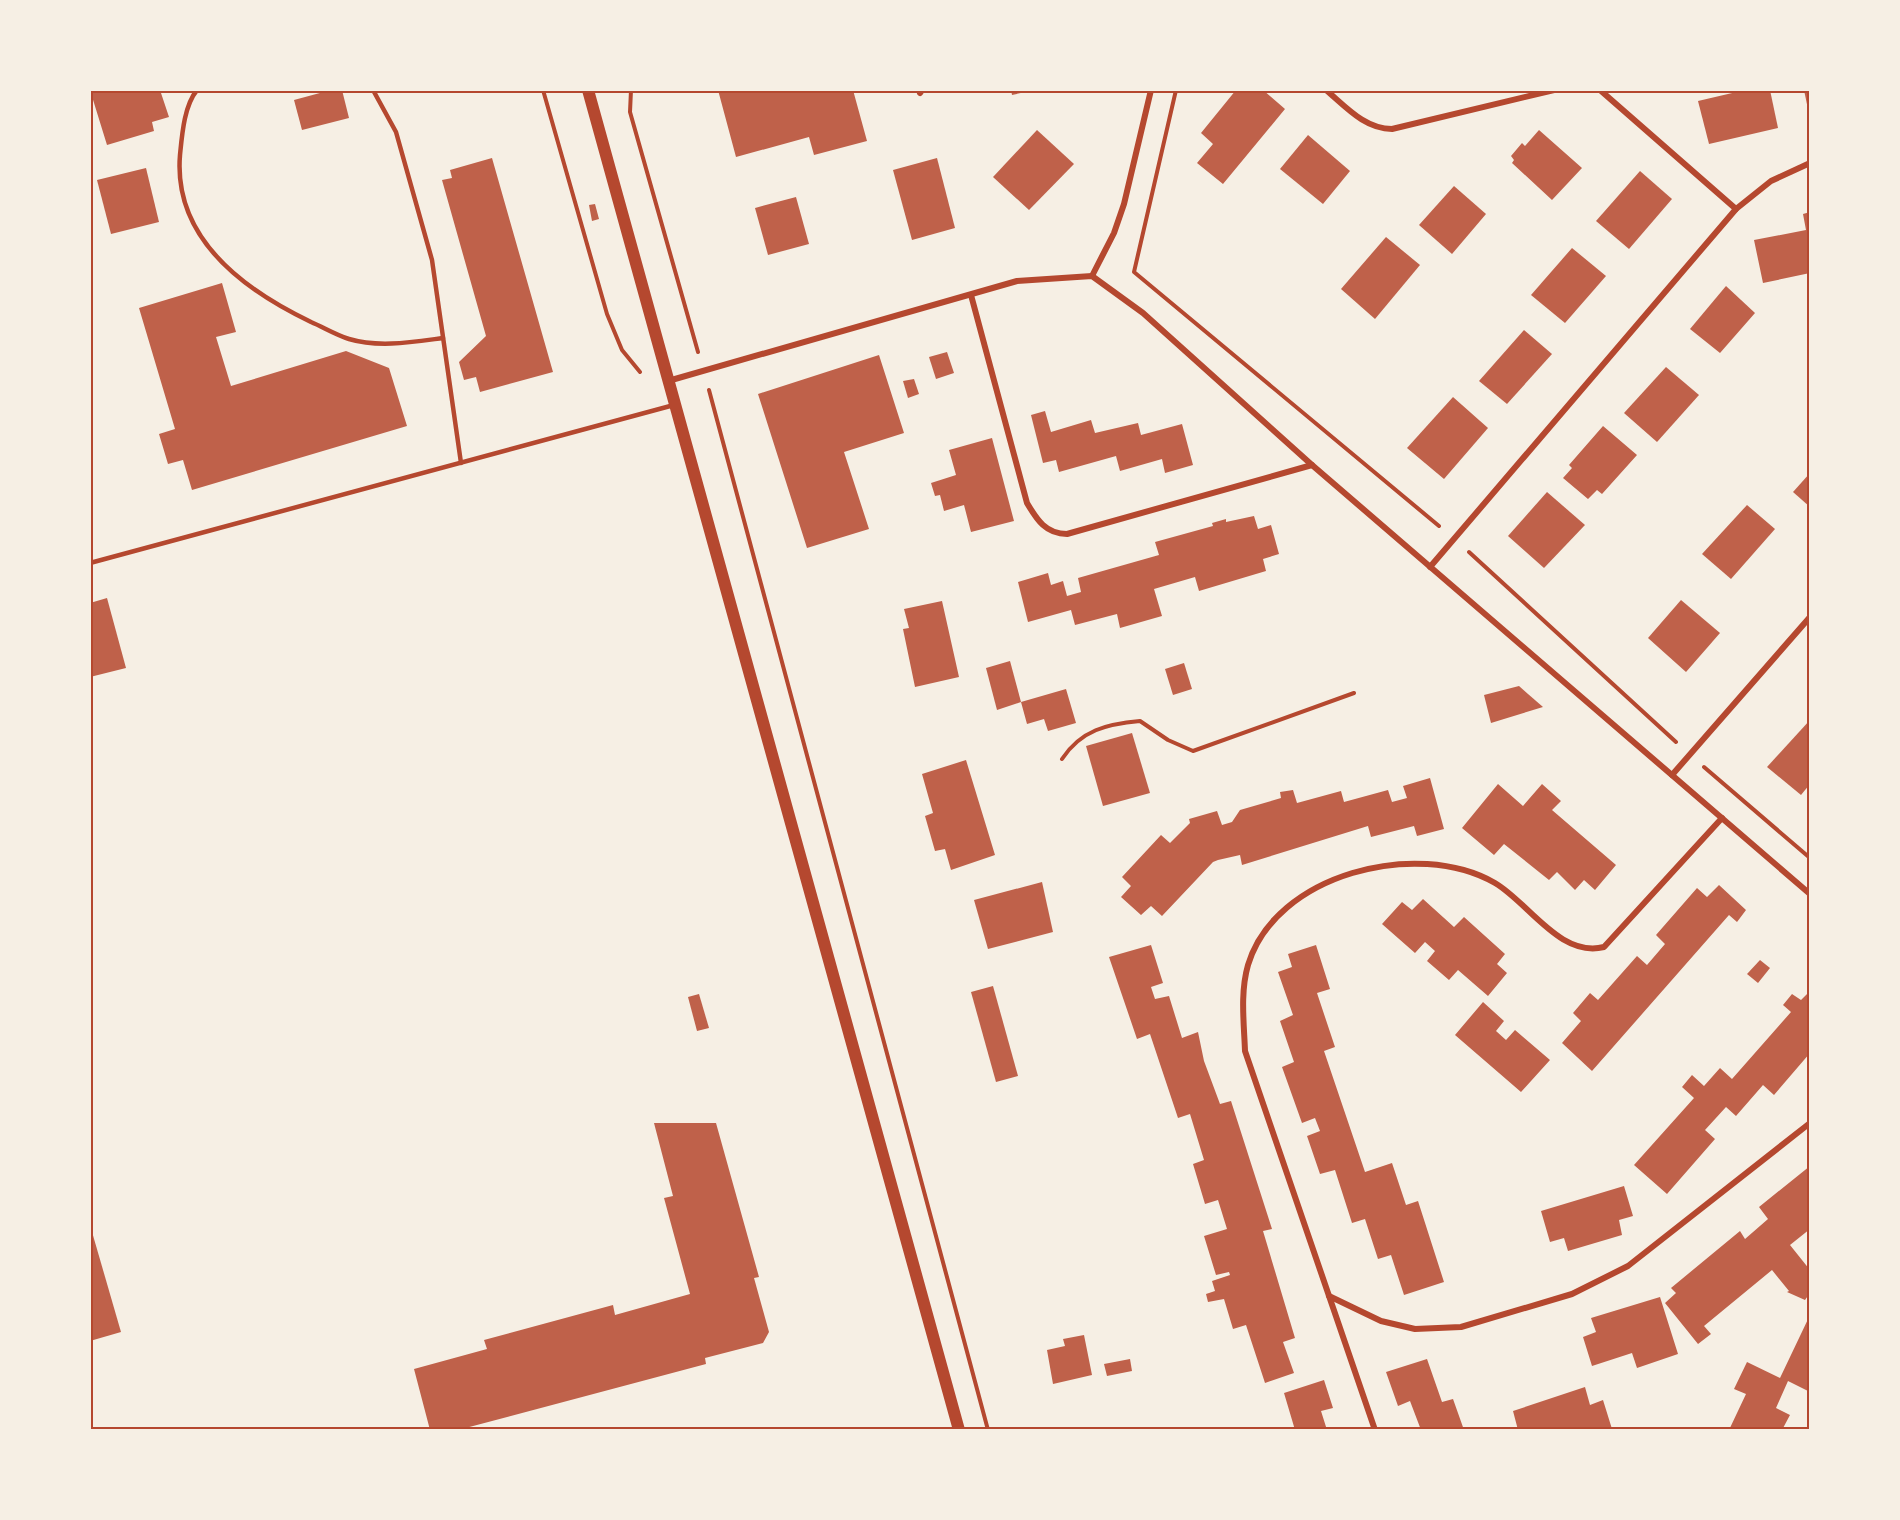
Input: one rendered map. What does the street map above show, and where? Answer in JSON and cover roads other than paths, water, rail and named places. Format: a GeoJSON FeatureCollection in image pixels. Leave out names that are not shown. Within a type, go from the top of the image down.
{"type":"FeatureCollection","features":[{"type":"Feature","properties":{"kind":"main road"},"geometry":{"type":"LineString","coordinates":[[588,90],[959,1430]]}},
{"type":"Feature","properties":{"kind":"street"},"geometry":{"type":"LineString","coordinates":[[1092,276],[1114,233],[1124,204],[1150,90]]}},
{"type":"Feature","properties":{"kind":"street"},"geometry":{"type":"LineString","coordinates":[[1326,90],[1367,124],[1380,129],[1392,129],[1554,90]]}},
{"type":"Feature","properties":{"kind":"street"},"geometry":{"type":"LineString","coordinates":[[1600,90],[1736,209]]}},
{"type":"Feature","properties":{"kind":"street"},"geometry":{"type":"LineString","coordinates":[[1430,567],[1736,209],[1771,181],[1810,163]]}},
{"type":"Feature","properties":{"kind":"street"},"geometry":{"type":"LineString","coordinates":[[667,381],[1017,281],[1092,276],[1143,313],[1312,465],[1810,894]]}},
{"type":"Feature","properties":{"kind":"street"},"geometry":{"type":"LineString","coordinates":[[971,295],[1027,503],[1038,521],[1054,534],[1067,534],[1312,465]]}},
{"type":"Feature","properties":{"kind":"street"},"geometry":{"type":"LineString","coordinates":[[1672,775],[1810,617]]}},
{"type":"Feature","properties":{"kind":"street"},"geometry":{"type":"LineString","coordinates":[[1375,1430],[1245,1052],[1242,1004],[1248,965],[1264,932],[1294,902],[1329,881],[1360,869],[1394,864],[1434,865],[1469,873],[1495,883],[1561,938],[1578,948],[1598,949],[1604,947],[1722,818]]}},
{"type":"Feature","properties":{"kind":"street"},"geometry":{"type":"LineString","coordinates":[[1329,1296],[1381,1321],[1415,1329],[1461,1327],[1572,1294],[1628,1266],[1810,1122]]}},
{"type":"Feature","properties":{"kind":"lane"},"geometry":{"type":"LineString","coordinates":[[197,90],[182,132],[179,170],[186,210],[201,239],[222,264],[258,293],[349,339],[392,344],[443,338]]}},
{"type":"Feature","properties":{"kind":"lane"},"geometry":{"type":"LineString","coordinates":[[373,90],[396,132],[432,260],[461,463]]}},
{"type":"Feature","properties":{"kind":"lane"},"geometry":{"type":"LineString","coordinates":[[90,563],[674,405]]}}]}
